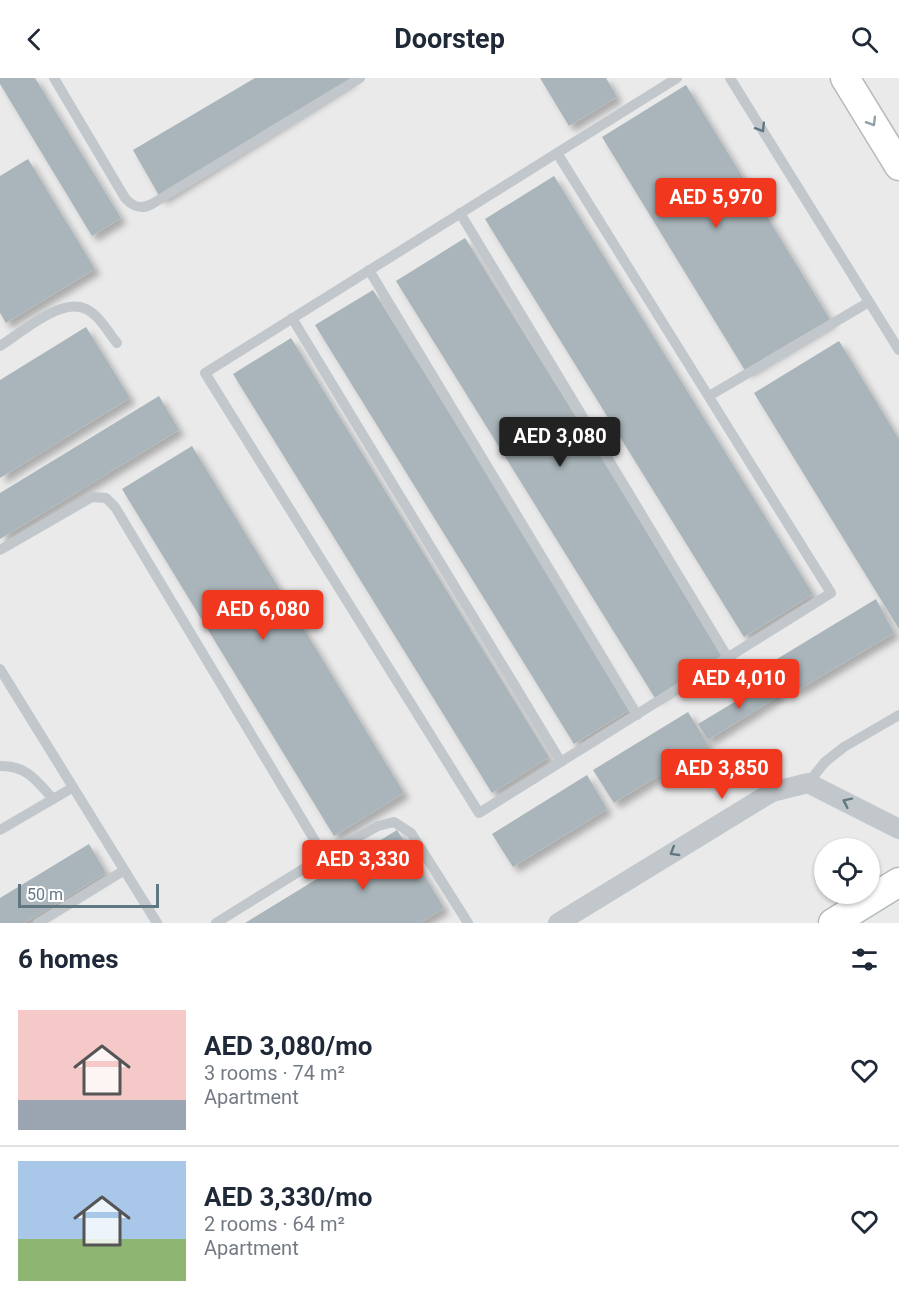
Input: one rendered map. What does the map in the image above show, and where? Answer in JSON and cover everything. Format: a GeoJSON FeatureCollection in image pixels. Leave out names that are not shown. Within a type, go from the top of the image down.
{"type":"FeatureCollection","features":[{"type":"Feature","properties":{"kind":"main road"},"geometry":{"type":"LineString","coordinates":[[845,78],[899,166]]}},
{"type":"Feature","properties":{"kind":"main road"},"geometry":{"type":"LineString","coordinates":[[833,923],[899,882]]}},
{"type":"Feature","properties":{"kind":"street"},"geometry":{"type":"LineString","coordinates":[[558,923],[772,792],[808,783],[899,829]]}},
{"type":"Feature","properties":{"kind":"lane"},"geometry":{"type":"LineString","coordinates":[[54,78],[125,198],[140,208],[152,204],[360,78]]}},
{"type":"Feature","properties":{"kind":"lane"},"geometry":{"type":"LineString","coordinates":[[557,153],[831,593],[479,813],[205,373],[460,213],[677,78]]}},
{"type":"Feature","properties":{"kind":"lane"},"geometry":{"type":"LineString","coordinates":[[730,78],[899,350]]}},
{"type":"Feature","properties":{"kind":"lane"},"geometry":{"type":"LineString","coordinates":[[460,213],[728,658]]}},
{"type":"Feature","properties":{"kind":"lane"},"geometry":{"type":"LineString","coordinates":[[369,270],[637,715]]}},
{"type":"Feature","properties":{"kind":"lane"},"geometry":{"type":"LineString","coordinates":[[709,396],[869,302]]}},
{"type":"Feature","properties":{"kind":"lane"},"geometry":{"type":"LineString","coordinates":[[0,346],[53,312],[70,306],[79,306],[94,315],[117,343]]}},
{"type":"Feature","properties":{"kind":"lane"},"geometry":{"type":"LineString","coordinates":[[292,318],[561,762]]}},
{"type":"Feature","properties":{"kind":"lane"},"geometry":{"type":"LineString","coordinates":[[0,550],[92,497],[106,498],[115,507],[324,856]]}},
{"type":"Feature","properties":{"kind":"lane"},"geometry":{"type":"LineString","coordinates":[[0,669],[157,923]]}},
{"type":"Feature","properties":{"kind":"lane"},"geometry":{"type":"LineString","coordinates":[[0,694],[11,687]]}},
{"type":"Feature","properties":{"kind":"lane"},"geometry":{"type":"LineString","coordinates":[[808,783],[825,762],[844,747],[899,715]]}},
{"type":"Feature","properties":{"kind":"lane"},"geometry":{"type":"LineString","coordinates":[[0,766],[19,768],[28,772],[53,799]]}},
{"type":"Feature","properties":{"kind":"lane"},"geometry":{"type":"LineString","coordinates":[[0,830],[72,788]]}},
{"type":"Feature","properties":{"kind":"lane"},"geometry":{"type":"LineString","coordinates":[[216,923],[324,856],[378,826],[394,822],[411,833],[468,923]]}},
{"type":"Feature","properties":{"kind":"lane"},"geometry":{"type":"LineString","coordinates":[[38,923],[123,871]]}},
{"type":"Feature","properties":{"kind":"shaded area"},"geometry":{"type":"Polygon","coordinates":[[[0,78],[899,78],[899,923],[0,923],[0,78]]]}},
{"type":"Feature","properties":{"kind":"building"},"geometry":{"type":"Polygon","coordinates":[[[0,78],[35,78],[121,218],[92,236],[0,84],[0,78]]]}},
{"type":"Feature","properties":{"kind":"building"},"geometry":{"type":"Polygon","coordinates":[[[255,78],[354,78],[161,199],[133,150],[255,78]]]}},
{"type":"Feature","properties":{"kind":"building"},"geometry":{"type":"Polygon","coordinates":[[[540,78],[606,78],[617,97],[569,126],[540,78]]]}},
{"type":"Feature","properties":{"kind":"building"},"geometry":{"type":"Polygon","coordinates":[[[686,85],[831,321],[746,372],[602,137],[686,85]]]}},
{"type":"Feature","properties":{"kind":"building"},"geometry":{"type":"Polygon","coordinates":[[[28,159],[95,269],[6,323],[0,313],[0,176],[28,159]]]}},
{"type":"Feature","properties":{"kind":"building"},"geometry":{"type":"Polygon","coordinates":[[[554,176],[813,594],[744,637],[485,219],[554,176]]]}},
{"type":"Feature","properties":{"kind":"building"},"geometry":{"type":"Polygon","coordinates":[[[465,238],[724,656],[655,698],[396,281],[465,238]]]}},
{"type":"Feature","properties":{"kind":"building"},"geometry":{"type":"Polygon","coordinates":[[[373,290],[632,708],[574,744],[315,325],[373,290]]]}},
{"type":"Feature","properties":{"kind":"building"},"geometry":{"type":"Polygon","coordinates":[[[86,327],[130,398],[0,478],[0,380],[86,327]]]}},
{"type":"Feature","properties":{"kind":"building"},"geometry":{"type":"Polygon","coordinates":[[[291,338],[549,757],[492,793],[233,374],[291,338]]]}},
{"type":"Feature","properties":{"kind":"building"},"geometry":{"type":"Polygon","coordinates":[[[839,341],[899,439],[899,629],[754,393],[839,341]]]}},
{"type":"Feature","properties":{"kind":"building"},"geometry":{"type":"Polygon","coordinates":[[[159,396],[179,430],[0,539],[0,493],[159,396]]]}},
{"type":"Feature","properties":{"kind":"building"},"geometry":{"type":"Polygon","coordinates":[[[192,446],[404,793],[334,836],[122,489],[192,446]]]}},
{"type":"Feature","properties":{"kind":"building"},"geometry":{"type":"Polygon","coordinates":[[[876,599],[894,633],[796,691],[777,659],[876,599]]]}},
{"type":"Feature","properties":{"kind":"building"},"geometry":{"type":"Polygon","coordinates":[[[771,680],[780,695],[708,740],[698,724],[771,680]]]}},
{"type":"Feature","properties":{"kind":"building"},"geometry":{"type":"Polygon","coordinates":[[[688,712],[708,745],[614,803],[593,770],[688,712]]]}},
{"type":"Feature","properties":{"kind":"building"},"geometry":{"type":"Polygon","coordinates":[[[587,775],[607,809],[513,867],[492,834],[587,775]]]}},
{"type":"Feature","properties":{"kind":"building"},"geometry":{"type":"Polygon","coordinates":[[[397,830],[444,908],[420,923],[245,923],[397,830]]]}},
{"type":"Feature","properties":{"kind":"building"},"geometry":{"type":"Polygon","coordinates":[[[89,844],[106,873],[24,923],[0,923],[0,898],[89,844]]]}}]}
